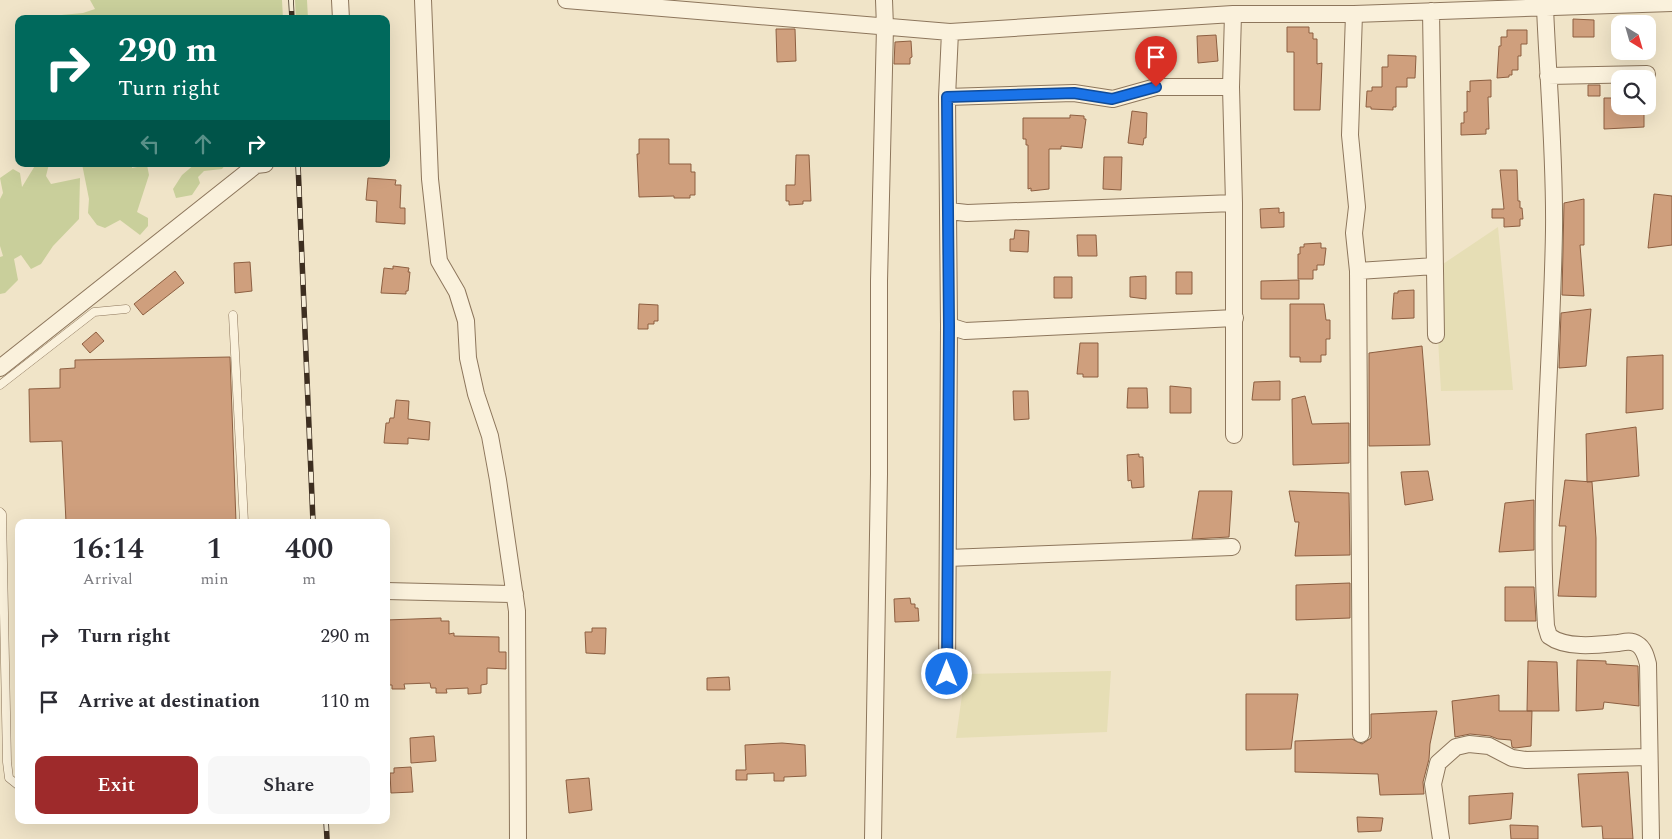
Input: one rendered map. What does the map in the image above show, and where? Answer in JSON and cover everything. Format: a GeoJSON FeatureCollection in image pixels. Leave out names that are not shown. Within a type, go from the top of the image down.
{"type":"FeatureCollection","features":[{"type":"Feature","properties":{"kind":"street"},"geometry":{"type":"LineString","coordinates":[[340,0],[342,15]]}},
{"type":"Feature","properties":{"kind":"street"},"geometry":{"type":"LineString","coordinates":[[423,0],[430,179],[439,260],[457,292],[466,322],[468,358],[476,394],[490,436],[515,594],[517,621],[518,839]]}},
{"type":"Feature","properties":{"kind":"street"},"geometry":{"type":"LineString","coordinates":[[566,0],[950,32],[1233,14],[1354,14],[1431,11],[1499,4],[1544,8],[1672,2]]}},
{"type":"Feature","properties":{"kind":"street"},"geometry":{"type":"LineString","coordinates":[[873,839],[884,0]]}},
{"type":"Feature","properties":{"kind":"street"},"geometry":{"type":"LineString","coordinates":[[1544,8],[1554,230],[1547,388],[1544,556],[1546,626],[1549,636],[1563,643],[1600,644],[1629,642],[1641,647],[1648,664],[1651,839]]}},
{"type":"Feature","properties":{"kind":"street"},"geometry":{"type":"LineString","coordinates":[[1431,11],[1436,335]]}},
{"type":"Feature","properties":{"kind":"street"},"geometry":{"type":"LineString","coordinates":[[1233,14],[1231,87],[1235,318],[1234,435]]}},
{"type":"Feature","properties":{"kind":"street"},"geometry":{"type":"LineString","coordinates":[[1354,14],[1350,135],[1357,207],[1354,233],[1358,271],[1361,734]]}},
{"type":"Feature","properties":{"kind":"street"},"geometry":{"type":"LineString","coordinates":[[947,674],[949,211],[947,97],[950,32]]}},
{"type":"Feature","properties":{"kind":"street"},"geometry":{"type":"LineString","coordinates":[[1548,76],[1611,75]]}},
{"type":"Feature","properties":{"kind":"street"},"geometry":{"type":"LineString","coordinates":[[947,97],[1074,93],[1112,99],[1156,87],[1231,87]]}},
{"type":"Feature","properties":{"kind":"street"},"geometry":{"type":"LineString","coordinates":[[0,368],[252,167]]}},
{"type":"Feature","properties":{"kind":"street"},"geometry":{"type":"LineString","coordinates":[[949,211],[967,213],[1234,203]]}},
{"type":"Feature","properties":{"kind":"street"},"geometry":{"type":"LineString","coordinates":[[1358,271],[1435,266]]}},
{"type":"Feature","properties":{"kind":"street"},"geometry":{"type":"LineString","coordinates":[[949,326],[965,331],[1235,318]]}},
{"type":"Feature","properties":{"kind":"street"},"geometry":{"type":"LineString","coordinates":[[948,558],[1232,547]]}},
{"type":"Feature","properties":{"kind":"street"},"geometry":{"type":"LineString","coordinates":[[390,591],[515,594]]}},
{"type":"Feature","properties":{"kind":"street"},"geometry":{"type":"LineString","coordinates":[[1441,839],[1434,784],[1438,763],[1456,747],[1469,744],[1489,746],[1512,758],[1526,760],[1649,757]]}},
{"type":"Feature","properties":{"kind":"lane"},"geometry":{"type":"LineString","coordinates":[[0,385],[94,312],[126,309]]}},
{"type":"Feature","properties":{"kind":"lane"},"geometry":{"type":"LineString","coordinates":[[233,315],[244,519]]}},
{"type":"Feature","properties":{"kind":"lane"},"geometry":{"type":"LineString","coordinates":[[0,512],[2,514],[7,762],[9,778],[15,783]]}},
{"type":"Feature","properties":{"kind":"shaded area"},"geometry":{"type":"Polygon","coordinates":[[[1498,227],[1513,390],[1441,391],[1434,270],[1498,227]]]}},
{"type":"Feature","properties":{"kind":"shaded area"},"geometry":{"type":"Polygon","coordinates":[[[1111,671],[1107,732],[956,738],[965,674],[1111,671]]]}},
{"type":"Feature","properties":{"kind":"green space"},"geometry":{"type":"Polygon","coordinates":[[[90,0],[282,0],[283,15],[61,15],[83,13],[95,9],[90,0]]]}},
{"type":"Feature","properties":{"kind":"green space"},"geometry":{"type":"Polygon","coordinates":[[[295,0],[307,0],[308,15],[296,15],[295,0]]]}},
{"type":"Feature","properties":{"kind":"green space"},"geometry":{"type":"Polygon","coordinates":[[[34,167],[48,167],[46,176],[51,184],[80,178],[79,219],[53,246],[41,264],[31,269],[21,255],[14,259],[18,280],[5,293],[0,294],[0,257],[3,256],[0,246],[0,199],[3,193],[0,178],[13,169],[20,173],[22,187],[34,167]]]}},
{"type":"Feature","properties":{"kind":"green space"},"geometry":{"type":"Polygon","coordinates":[[[83,167],[147,167],[149,175],[137,212],[148,218],[148,226],[140,235],[120,220],[105,228],[97,225],[88,213],[89,199],[83,167]]]}},
{"type":"Feature","properties":{"kind":"green space"},"geometry":{"type":"Polygon","coordinates":[[[191,167],[224,167],[222,169],[204,171],[198,177],[200,183],[192,195],[176,198],[173,189],[182,175],[191,167]]]}},
{"type":"Feature","properties":{"kind":"building"},"geometry":{"type":"Polygon","coordinates":[[[1573,19],[1594,20],[1594,37],[1573,37],[1573,19]]]}},
{"type":"Feature","properties":{"kind":"building"},"geometry":{"type":"Polygon","coordinates":[[[1287,27],[1309,27],[1309,33],[1313,33],[1313,39],[1317,39],[1317,64],[1322,63],[1320,110],[1294,110],[1294,52],[1287,52],[1287,27]]]}},
{"type":"Feature","properties":{"kind":"building"},"geometry":{"type":"Polygon","coordinates":[[[776,29],[795,29],[796,61],[777,62],[776,29]]]}},
{"type":"Feature","properties":{"kind":"building"},"geometry":{"type":"Polygon","coordinates":[[[1507,30],[1527,30],[1527,44],[1521,44],[1521,56],[1518,56],[1518,70],[1512,70],[1512,75],[1509,75],[1509,77],[1497,78],[1499,46],[1501,46],[1501,37],[1507,37],[1507,30]]]}},
{"type":"Feature","properties":{"kind":"building"},"geometry":{"type":"Polygon","coordinates":[[[1216,35],[1218,61],[1198,63],[1197,36],[1216,35]]]}},
{"type":"Feature","properties":{"kind":"building"},"geometry":{"type":"Polygon","coordinates":[[[911,41],[912,57],[910,58],[910,64],[894,64],[895,42],[911,41]]]}},
{"type":"Feature","properties":{"kind":"building"},"geometry":{"type":"Polygon","coordinates":[[[1388,55],[1416,56],[1415,78],[1407,78],[1407,87],[1396,87],[1396,107],[1393,107],[1393,110],[1371,109],[1371,107],[1366,107],[1367,91],[1372,91],[1372,87],[1382,87],[1382,67],[1388,67],[1388,55]]]}},
{"type":"Feature","properties":{"kind":"building"},"geometry":{"type":"Polygon","coordinates":[[[1491,80],[1491,97],[1488,97],[1489,129],[1486,129],[1486,134],[1461,135],[1461,123],[1464,123],[1464,112],[1467,112],[1467,91],[1470,92],[1470,81],[1491,80]]]}},
{"type":"Feature","properties":{"kind":"building"},"geometry":{"type":"Polygon","coordinates":[[[1588,85],[1600,85],[1600,96],[1588,96],[1588,85]]]}},
{"type":"Feature","properties":{"kind":"building"},"geometry":{"type":"Polygon","coordinates":[[[1604,98],[1611,98],[1611,115],[1644,115],[1644,127],[1604,129],[1604,98]]]}},
{"type":"Feature","properties":{"kind":"building"},"geometry":{"type":"Polygon","coordinates":[[[1132,111],[1147,113],[1146,138],[1144,138],[1143,145],[1128,143],[1132,111]]]}},
{"type":"Feature","properties":{"kind":"building"},"geometry":{"type":"Polygon","coordinates":[[[1070,115],[1084,116],[1084,119],[1086,119],[1082,148],[1061,146],[1061,149],[1049,149],[1049,189],[1031,191],[1031,188],[1028,189],[1028,145],[1026,145],[1026,139],[1023,139],[1023,118],[1070,118],[1070,115]]]}},
{"type":"Feature","properties":{"kind":"building"},"geometry":{"type":"Polygon","coordinates":[[[639,139],[669,139],[669,164],[691,164],[691,172],[695,172],[695,195],[690,195],[690,198],[674,198],[674,196],[639,197],[637,154],[639,154],[639,139]]]}},
{"type":"Feature","properties":{"kind":"building"},"geometry":{"type":"Polygon","coordinates":[[[796,155],[809,155],[811,201],[803,201],[803,204],[789,205],[789,201],[786,201],[786,185],[795,185],[796,155]]]}},
{"type":"Feature","properties":{"kind":"building"},"geometry":{"type":"Polygon","coordinates":[[[1104,157],[1122,157],[1121,190],[1103,189],[1104,157]]]}},
{"type":"Feature","properties":{"kind":"building"},"geometry":{"type":"Polygon","coordinates":[[[1500,170],[1517,170],[1518,201],[1520,201],[1520,208],[1522,208],[1523,219],[1520,219],[1520,226],[1504,227],[1504,218],[1492,218],[1492,209],[1504,209],[1500,170]]]}},
{"type":"Feature","properties":{"kind":"building"},"geometry":{"type":"Polygon","coordinates":[[[368,178],[396,180],[395,185],[401,185],[400,208],[405,208],[405,224],[376,222],[377,201],[366,200],[368,178]]]}},
{"type":"Feature","properties":{"kind":"building"},"geometry":{"type":"Polygon","coordinates":[[[1654,194],[1672,196],[1672,245],[1648,248],[1654,194]]]}},
{"type":"Feature","properties":{"kind":"building"},"geometry":{"type":"Polygon","coordinates":[[[1584,199],[1584,245],[1580,245],[1584,296],[1562,295],[1564,203],[1584,199]]]}},
{"type":"Feature","properties":{"kind":"building"},"geometry":{"type":"Polygon","coordinates":[[[1279,208],[1279,213],[1284,212],[1284,227],[1261,228],[1260,209],[1279,208]]]}},
{"type":"Feature","properties":{"kind":"building"},"geometry":{"type":"Polygon","coordinates":[[[1015,230],[1029,231],[1028,252],[1010,251],[1010,239],[1014,239],[1015,230]]]}},
{"type":"Feature","properties":{"kind":"building"},"geometry":{"type":"Polygon","coordinates":[[[1077,235],[1096,235],[1097,256],[1078,256],[1077,235]]]}},
{"type":"Feature","properties":{"kind":"building"},"geometry":{"type":"Polygon","coordinates":[[[1321,243],[1321,248],[1326,248],[1324,265],[1317,265],[1317,270],[1313,270],[1313,279],[1298,279],[1298,254],[1300,254],[1300,247],[1304,247],[1304,244],[1321,243]]]}},
{"type":"Feature","properties":{"kind":"building"},"geometry":{"type":"Polygon","coordinates":[[[250,262],[252,291],[235,293],[234,263],[250,262]]]}},
{"type":"Feature","properties":{"kind":"building"},"geometry":{"type":"Polygon","coordinates":[[[393,266],[409,268],[408,291],[406,291],[406,294],[381,293],[384,268],[393,269],[393,266]]]}},
{"type":"Feature","properties":{"kind":"building"},"geometry":{"type":"Polygon","coordinates":[[[175,271],[184,283],[143,315],[134,304],[175,271]]]}},
{"type":"Feature","properties":{"kind":"building"},"geometry":{"type":"Polygon","coordinates":[[[1176,272],[1192,272],[1192,294],[1176,294],[1176,272]]]}},
{"type":"Feature","properties":{"kind":"building"},"geometry":{"type":"Polygon","coordinates":[[[1146,276],[1146,299],[1130,297],[1130,277],[1146,276]]]}},
{"type":"Feature","properties":{"kind":"building"},"geometry":{"type":"Polygon","coordinates":[[[1054,277],[1072,277],[1072,298],[1054,298],[1054,277]]]}},
{"type":"Feature","properties":{"kind":"building"},"geometry":{"type":"Polygon","coordinates":[[[1299,280],[1299,299],[1261,299],[1261,281],[1299,280]]]}},
{"type":"Feature","properties":{"kind":"building"},"geometry":{"type":"Polygon","coordinates":[[[1414,290],[1414,318],[1392,319],[1394,293],[1414,290]]]}},
{"type":"Feature","properties":{"kind":"building"},"geometry":{"type":"Polygon","coordinates":[[[639,304],[658,305],[658,321],[654,321],[654,324],[648,324],[648,329],[638,329],[639,304]]]}},
{"type":"Feature","properties":{"kind":"building"},"geometry":{"type":"Polygon","coordinates":[[[1290,304],[1324,304],[1326,320],[1330,320],[1330,339],[1326,339],[1326,355],[1321,355],[1321,362],[1300,362],[1300,357],[1290,357],[1290,304]]]}},
{"type":"Feature","properties":{"kind":"building"},"geometry":{"type":"Polygon","coordinates":[[[1591,309],[1586,366],[1559,368],[1561,313],[1591,309]]]}},
{"type":"Feature","properties":{"kind":"building"},"geometry":{"type":"Polygon","coordinates":[[[96,332],[104,341],[90,353],[82,344],[96,332]]]}},
{"type":"Feature","properties":{"kind":"building"},"geometry":{"type":"Polygon","coordinates":[[[1080,343],[1098,343],[1098,377],[1083,377],[1083,374],[1077,374],[1080,343]]]}},
{"type":"Feature","properties":{"kind":"building"},"geometry":{"type":"Polygon","coordinates":[[[1422,346],[1430,445],[1369,446],[1369,353],[1422,346]]]}},
{"type":"Feature","properties":{"kind":"building"},"geometry":{"type":"Polygon","coordinates":[[[1663,355],[1663,409],[1626,413],[1627,357],[1663,355]]]}},
{"type":"Feature","properties":{"kind":"building"},"geometry":{"type":"Polygon","coordinates":[[[230,357],[236,519],[66,519],[62,441],[30,442],[29,389],[60,388],[60,369],[75,368],[75,360],[230,357]]]}},
{"type":"Feature","properties":{"kind":"building"},"geometry":{"type":"Polygon","coordinates":[[[1280,381],[1280,400],[1252,400],[1254,382],[1280,381]]]}},
{"type":"Feature","properties":{"kind":"building"},"geometry":{"type":"Polygon","coordinates":[[[1170,386],[1191,388],[1191,413],[1170,413],[1170,386]]]}},
{"type":"Feature","properties":{"kind":"building"},"geometry":{"type":"Polygon","coordinates":[[[1128,388],[1147,388],[1148,408],[1127,408],[1128,388]]]}},
{"type":"Feature","properties":{"kind":"building"},"geometry":{"type":"Polygon","coordinates":[[[1013,391],[1028,391],[1029,419],[1014,420],[1013,391]]]}},
{"type":"Feature","properties":{"kind":"building"},"geometry":{"type":"Polygon","coordinates":[[[1305,396],[1312,424],[1349,423],[1349,463],[1293,465],[1292,399],[1305,396]]]}},
{"type":"Feature","properties":{"kind":"building"},"geometry":{"type":"Polygon","coordinates":[[[396,400],[409,401],[408,419],[430,422],[429,440],[408,438],[408,444],[384,443],[386,423],[389,423],[390,418],[394,418],[396,400]]]}},
{"type":"Feature","properties":{"kind":"building"},"geometry":{"type":"Polygon","coordinates":[[[1636,427],[1639,476],[1587,482],[1586,434],[1636,427]]]}},
{"type":"Feature","properties":{"kind":"building"},"geometry":{"type":"Polygon","coordinates":[[[1139,454],[1139,457],[1143,457],[1144,487],[1132,488],[1131,480],[1128,481],[1127,455],[1139,454]]]}},
{"type":"Feature","properties":{"kind":"building"},"geometry":{"type":"Polygon","coordinates":[[[1428,471],[1433,500],[1405,505],[1401,472],[1428,471]]]}},
{"type":"Feature","properties":{"kind":"building"},"geometry":{"type":"Polygon","coordinates":[[[1565,480],[1592,482],[1596,538],[1596,597],[1558,596],[1566,526],[1559,526],[1565,480]]]}},
{"type":"Feature","properties":{"kind":"building"},"geometry":{"type":"Polygon","coordinates":[[[1199,491],[1232,491],[1229,537],[1192,539],[1199,491]]]}},
{"type":"Feature","properties":{"kind":"building"},"geometry":{"type":"Polygon","coordinates":[[[1289,491],[1349,493],[1350,555],[1295,556],[1299,522],[1295,522],[1289,491]]]}},
{"type":"Feature","properties":{"kind":"building"},"geometry":{"type":"Polygon","coordinates":[[[1534,500],[1534,550],[1499,552],[1505,503],[1534,500]]]}},
{"type":"Feature","properties":{"kind":"building"},"geometry":{"type":"Polygon","coordinates":[[[1350,583],[1350,618],[1296,620],[1296,585],[1350,583]]]}},
{"type":"Feature","properties":{"kind":"building"},"geometry":{"type":"Polygon","coordinates":[[[1505,587],[1534,587],[1536,621],[1505,621],[1505,587]]]}},
{"type":"Feature","properties":{"kind":"building"},"geometry":{"type":"Polygon","coordinates":[[[910,598],[911,604],[915,604],[915,608],[918,608],[919,621],[895,622],[894,599],[910,598]]]}},
{"type":"Feature","properties":{"kind":"building"},"geometry":{"type":"Polygon","coordinates":[[[441,618],[441,621],[449,621],[449,634],[454,633],[454,636],[499,637],[499,652],[506,652],[506,669],[487,668],[487,684],[481,685],[481,693],[468,694],[468,688],[446,689],[447,693],[436,693],[436,688],[431,688],[430,683],[404,684],[405,689],[392,689],[392,685],[390,685],[390,620],[441,618]]]}},
{"type":"Feature","properties":{"kind":"building"},"geometry":{"type":"Polygon","coordinates":[[[592,628],[606,628],[605,654],[586,653],[585,632],[592,632],[592,628]]]}},
{"type":"Feature","properties":{"kind":"building"},"geometry":{"type":"Polygon","coordinates":[[[1577,660],[1606,661],[1606,664],[1638,666],[1639,706],[1604,702],[1603,709],[1576,711],[1577,660]]]}},
{"type":"Feature","properties":{"kind":"building"},"geometry":{"type":"Polygon","coordinates":[[[1528,661],[1557,662],[1559,711],[1527,711],[1528,661]]]}},
{"type":"Feature","properties":{"kind":"building"},"geometry":{"type":"Polygon","coordinates":[[[729,677],[730,690],[707,690],[707,678],[729,677]]]}},
{"type":"Feature","properties":{"kind":"building"},"geometry":{"type":"Polygon","coordinates":[[[1246,694],[1298,694],[1291,749],[1246,750],[1246,694]]]}},
{"type":"Feature","properties":{"kind":"building"},"geometry":{"type":"Polygon","coordinates":[[[1499,695],[1499,711],[1532,711],[1531,746],[1515,748],[1512,747],[1511,740],[1490,736],[1470,734],[1455,737],[1452,701],[1499,695]]]}},
{"type":"Feature","properties":{"kind":"building"},"geometry":{"type":"Polygon","coordinates":[[[1437,711],[1423,782],[1424,794],[1380,795],[1378,774],[1295,772],[1295,741],[1352,739],[1362,744],[1371,738],[1371,714],[1437,711]]]}},
{"type":"Feature","properties":{"kind":"building"},"geometry":{"type":"Polygon","coordinates":[[[434,736],[436,761],[411,763],[410,738],[434,736]]]}},
{"type":"Feature","properties":{"kind":"building"},"geometry":{"type":"Polygon","coordinates":[[[782,743],[805,745],[806,776],[784,777],[784,781],[774,781],[774,773],[747,774],[747,780],[736,780],[736,770],[746,770],[745,745],[782,743]]]}},
{"type":"Feature","properties":{"kind":"building"},"geometry":{"type":"Polygon","coordinates":[[[411,767],[413,792],[391,793],[390,773],[394,773],[394,768],[411,767]]]}},
{"type":"Feature","properties":{"kind":"building"},"geometry":{"type":"Polygon","coordinates":[[[1628,772],[1633,839],[1603,839],[1602,826],[1582,827],[1578,774],[1628,772]]]}},
{"type":"Feature","properties":{"kind":"building"},"geometry":{"type":"Polygon","coordinates":[[[589,778],[592,810],[569,813],[566,780],[589,778]]]}},
{"type":"Feature","properties":{"kind":"building"},"geometry":{"type":"Polygon","coordinates":[[[1513,793],[1511,819],[1469,824],[1469,796],[1513,793]]]}},
{"type":"Feature","properties":{"kind":"building"},"geometry":{"type":"Polygon","coordinates":[[[1357,817],[1383,818],[1381,831],[1358,832],[1357,817]]]}},
{"type":"Feature","properties":{"kind":"building"},"geometry":{"type":"Polygon","coordinates":[[[1510,825],[1538,826],[1538,839],[1511,839],[1510,825]]]}},
{"type":"Feature","properties":{"kind":"railway"},"geometry":{"type":"LineString","coordinates":[[291,0],[292,15]]}},
{"type":"Feature","properties":{"kind":"railway"},"geometry":{"type":"LineString","coordinates":[[298,167],[313,519]]}},
{"type":"Feature","properties":{"kind":"railway"},"geometry":{"type":"LineString","coordinates":[[326,824],[327,839]]}},
{"type":"Feature","properties":{"kind":"route"},"geometry":{"type":"LineString","coordinates":[[947,674],[949,326],[947,97],[1074,93],[1112,99],[1156,87]]}}]}
